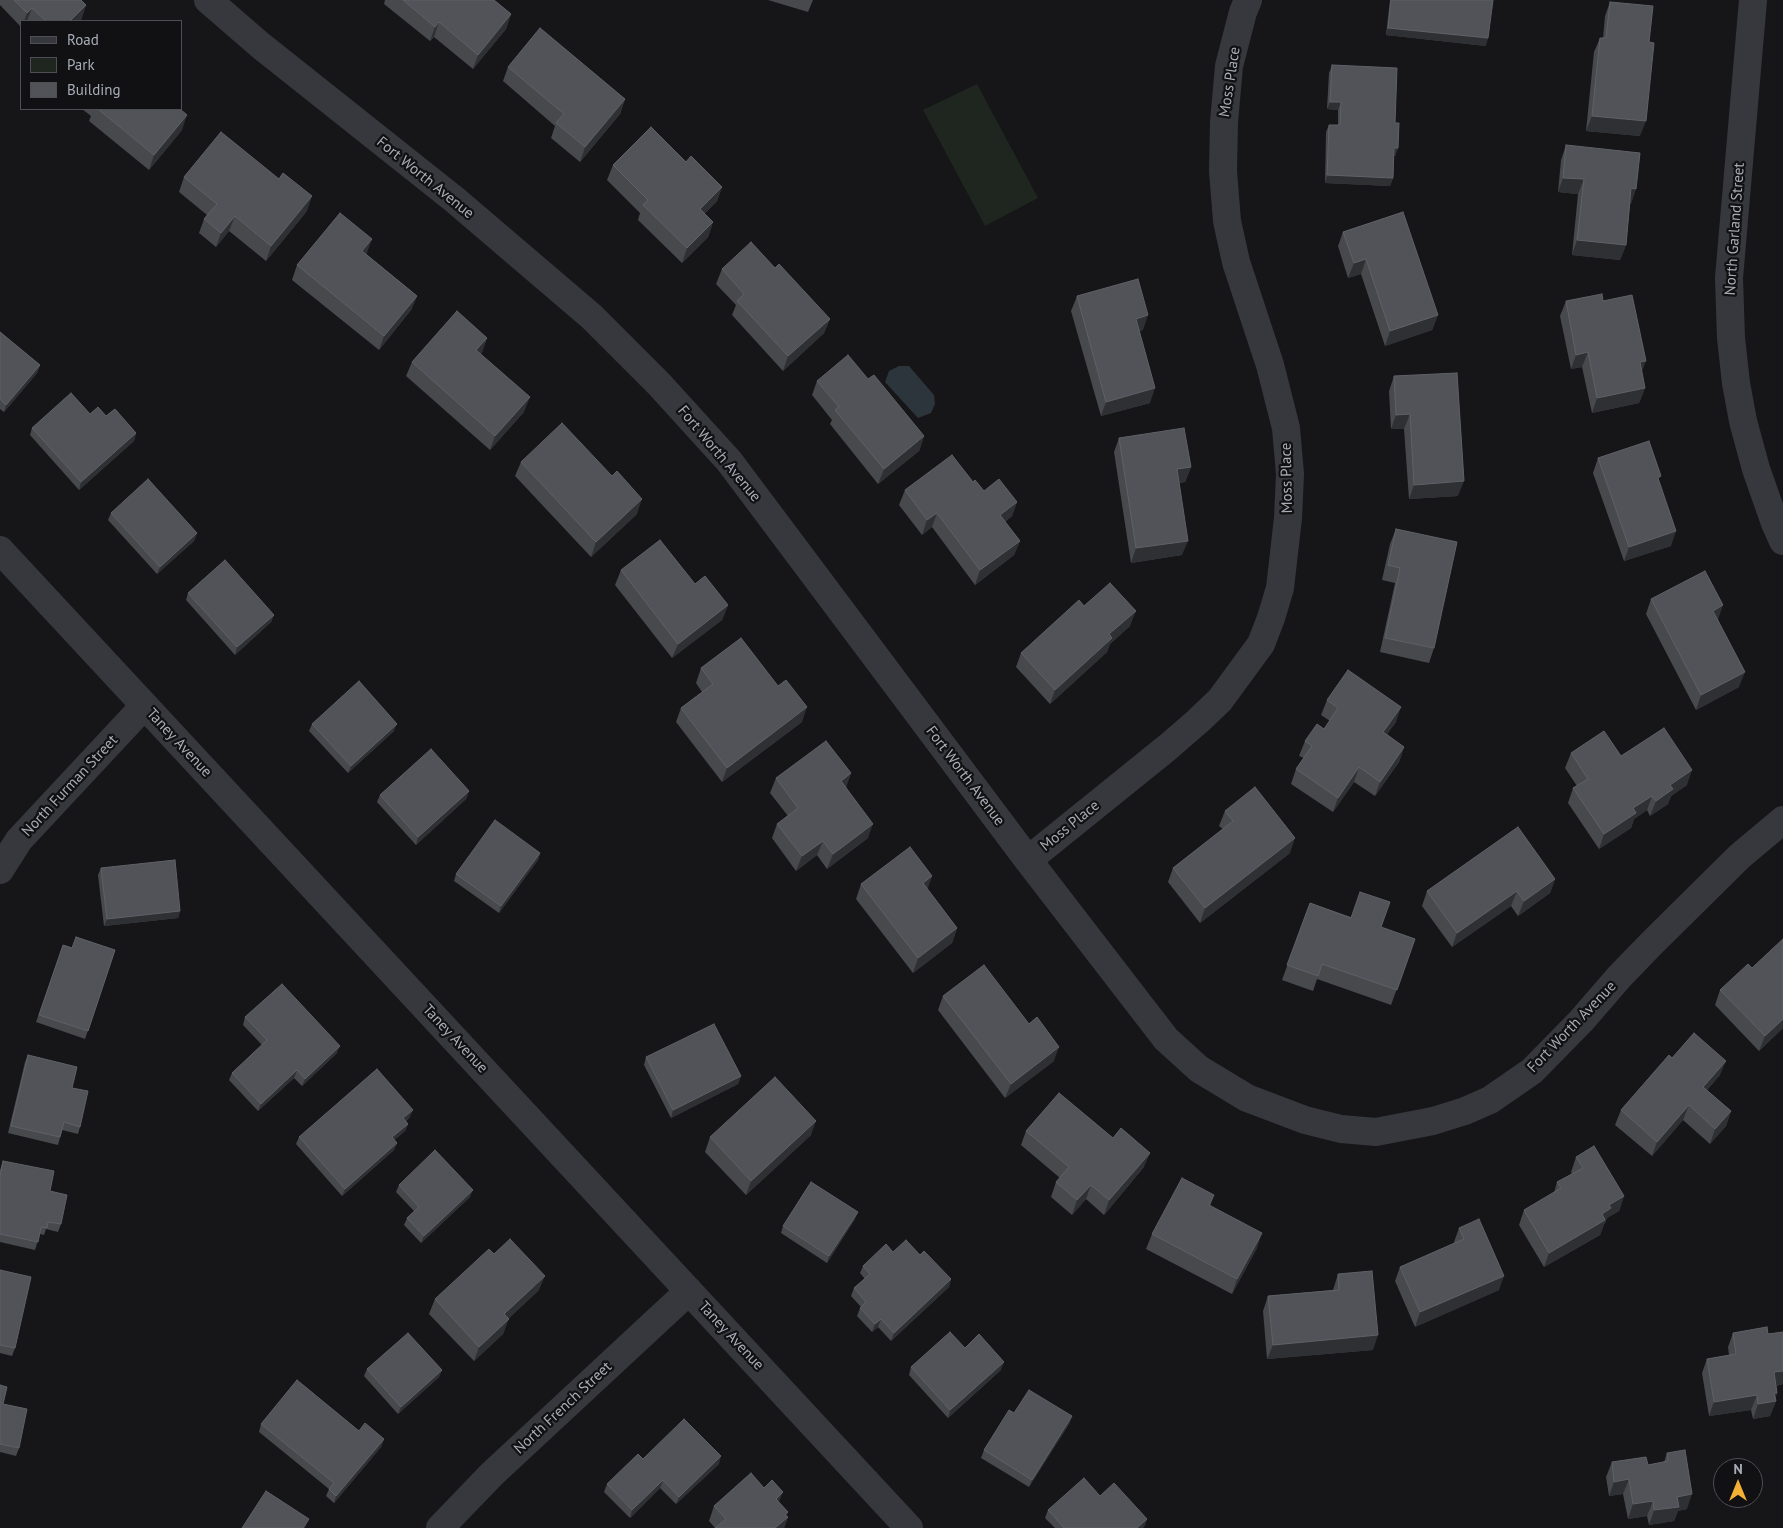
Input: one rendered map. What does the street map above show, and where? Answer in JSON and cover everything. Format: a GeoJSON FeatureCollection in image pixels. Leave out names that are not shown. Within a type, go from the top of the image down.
{"type":"FeatureCollection","features":[{"type":"Feature","properties":{"kind":"street","name":"Fort Worth Avenue"},"geometry":{"type":"LineString","coordinates":[[208,0],[260,45],[455,200],[592,317],[659,384],[729,461],[1028,860],[1166,1039],[1199,1068],[1247,1098],[1305,1120],[1341,1129],[1376,1132],[1433,1121],[1465,1111],[1490,1100],[1532,1071],[1659,936],[1740,856],[1783,820]]}},
{"type":"Feature","properties":{"kind":"street","name":"Moss Place"},"geometry":{"type":"LineString","coordinates":[[1028,860],[1168,747],[1220,700],[1260,644],[1271,618],[1280,588],[1288,518],[1290,474],[1286,428],[1270,365],[1236,262],[1227,221],[1223,171],[1224,122],[1229,66],[1248,0]]}},
{"type":"Feature","properties":{"kind":"street","name":"North Garland Street"},"geometry":{"type":"LineString","coordinates":[[1753,0],[1729,278],[1731,338],[1743,421],[1756,469],[1783,541]]}},
{"type":"Feature","properties":{"kind":"street","name":"Taney Avenue"},"geometry":{"type":"LineString","coordinates":[[0,550],[909,1528]]}},
{"type":"Feature","properties":{"kind":"street","name":"North Furman Street"},"geometry":{"type":"LineString","coordinates":[[0,870],[19,840],[144,706]]}},
{"type":"Feature","properties":{"kind":"street","name":"North French Street"},"geometry":{"type":"LineString","coordinates":[[440,1528],[492,1474],[689,1291]]}},
{"type":"Feature","properties":{"kind":"green space"},"geometry":{"type":"Polygon","coordinates":[[[977,84],[1038,198],[985,226],[923,110],[977,84]]]}},
{"type":"Feature","properties":{"kind":"shaded area"},"geometry":{"type":"Polygon","coordinates":[[[899,366],[909,366],[934,395],[935,404],[931,413],[918,418],[885,382],[889,371],[899,366]]]}},
{"type":"Feature","properties":{"kind":"building"},"geometry":{"type":"Polygon","coordinates":[[[14,0],[81,0],[86,5],[71,20],[45,20],[32,8],[27,13],[14,0]]]}},
{"type":"Feature","properties":{"kind":"building"},"geometry":{"type":"Polygon","coordinates":[[[403,0],[494,0],[511,14],[478,55],[439,22],[435,27],[403,0]]]}},
{"type":"Feature","properties":{"kind":"building"},"geometry":{"type":"Polygon","coordinates":[[[1391,0],[1493,0],[1488,38],[1388,28],[1391,0]]]}},
{"type":"Feature","properties":{"kind":"building"},"geometry":{"type":"Polygon","coordinates":[[[1610,2],[1653,6],[1649,42],[1654,43],[1646,121],[1592,116],[1600,38],[1606,38],[1610,2]]]}},
{"type":"Feature","properties":{"kind":"building"},"geometry":{"type":"Polygon","coordinates":[[[540,28],[625,99],[585,147],[556,123],[564,114],[508,67],[540,28]]]}},
{"type":"Feature","properties":{"kind":"building"},"geometry":{"type":"Polygon","coordinates":[[[1332,65],[1397,68],[1395,123],[1399,123],[1398,148],[1394,148],[1393,178],[1327,175],[1329,125],[1340,125],[1341,102],[1330,102],[1332,65]]]}},
{"type":"Feature","properties":{"kind":"building"},"geometry":{"type":"Polygon","coordinates":[[[99,110],[181,110],[187,115],[154,155],[99,110]]]}},
{"type":"Feature","properties":{"kind":"building"},"geometry":{"type":"Polygon","coordinates":[[[651,127],[686,162],[691,156],[722,187],[700,209],[713,222],[687,248],[643,205],[648,200],[613,165],[651,127]]]}},
{"type":"Feature","properties":{"kind":"building"},"geometry":{"type":"Polygon","coordinates":[[[221,132],[279,179],[283,173],[312,196],[271,246],[235,216],[221,233],[204,219],[217,204],[184,177],[221,132]]]}},
{"type":"Feature","properties":{"kind":"building"},"geometry":{"type":"Polygon","coordinates":[[[1566,145],[1640,153],[1636,189],[1631,188],[1626,245],[1577,240],[1584,179],[1563,178],[1566,145]]]}},
{"type":"Feature","properties":{"kind":"building"},"geometry":{"type":"Polygon","coordinates":[[[1403,212],[1438,315],[1390,331],[1366,259],[1354,263],[1343,232],[1403,212]]]}},
{"type":"Feature","properties":{"kind":"building"},"geometry":{"type":"Polygon","coordinates":[[[340,213],[372,239],[362,251],[417,296],[384,336],[297,265],[340,213]]]}},
{"type":"Feature","properties":{"kind":"building"},"geometry":{"type":"Polygon","coordinates":[[[751,242],[775,268],[779,264],[830,319],[788,356],[737,301],[744,294],[722,269],[751,242]]]}},
{"type":"Feature","properties":{"kind":"building"},"geometry":{"type":"Polygon","coordinates":[[[1138,279],[1148,315],[1136,319],[1155,388],[1106,402],[1077,296],[1138,279]]]}},
{"type":"Feature","properties":{"kind":"building"},"geometry":{"type":"Polygon","coordinates":[[[1602,294],[1603,301],[1632,295],[1646,361],[1640,362],[1645,388],[1597,398],[1588,352],[1576,355],[1566,301],[1602,294]]]}},
{"type":"Feature","properties":{"kind":"building"},"geometry":{"type":"Polygon","coordinates":[[[457,311],[487,338],[476,350],[530,397],[495,436],[412,362],[457,311]]]}},
{"type":"Feature","properties":{"kind":"building"},"geometry":{"type":"Polygon","coordinates":[[[0,332],[40,365],[6,405],[0,399],[0,332]]]}},
{"type":"Feature","properties":{"kind":"building"},"geometry":{"type":"Polygon","coordinates":[[[848,355],[868,379],[874,375],[924,436],[884,469],[835,410],[839,407],[817,381],[848,355]]]}},
{"type":"Feature","properties":{"kind":"building"},"geometry":{"type":"Polygon","coordinates":[[[1457,373],[1464,481],[1414,485],[1410,414],[1396,415],[1394,376],[1457,373]]]}},
{"type":"Feature","properties":{"kind":"building"},"geometry":{"type":"Polygon","coordinates":[[[71,393],[90,414],[98,407],[106,416],[115,409],[136,433],[81,482],[32,428],[71,393]]]}},
{"type":"Feature","properties":{"kind":"building"},"geometry":{"type":"Polygon","coordinates":[[[562,423],[612,476],[617,471],[642,499],[596,542],[521,462],[562,423]]]}},
{"type":"Feature","properties":{"kind":"building"},"geometry":{"type":"Polygon","coordinates":[[[1184,428],[1191,467],[1177,469],[1188,541],[1136,548],[1119,438],[1184,428]]]}},
{"type":"Feature","properties":{"kind":"building"},"geometry":{"type":"Polygon","coordinates":[[[1649,441],[1661,476],[1658,478],[1676,531],[1629,547],[1598,458],[1649,441]]]}},
{"type":"Feature","properties":{"kind":"building"},"geometry":{"type":"Polygon","coordinates":[[[952,455],[973,482],[975,480],[984,491],[999,479],[1017,502],[1000,515],[1020,541],[980,570],[937,513],[927,520],[905,490],[952,455]]]}},
{"type":"Feature","properties":{"kind":"building"},"geometry":{"type":"Polygon","coordinates":[[[148,479],[197,533],[160,567],[111,513],[148,479]]]}},
{"type":"Feature","properties":{"kind":"building"},"geometry":{"type":"Polygon","coordinates":[[[1396,529],[1457,542],[1434,648],[1385,638],[1400,568],[1388,565],[1396,529]]]}},
{"type":"Feature","properties":{"kind":"building"},"geometry":{"type":"Polygon","coordinates":[[[660,540],[695,584],[705,576],[728,605],[678,644],[621,570],[660,540]]]}},
{"type":"Feature","properties":{"kind":"building"},"geometry":{"type":"Polygon","coordinates":[[[225,560],[274,615],[237,647],[188,593],[225,560]]]}},
{"type":"Feature","properties":{"kind":"building"},"geometry":{"type":"Polygon","coordinates":[[[1705,571],[1723,605],[1713,611],[1745,672],[1701,695],[1651,599],[1705,571]]]}},
{"type":"Feature","properties":{"kind":"building"},"geometry":{"type":"Polygon","coordinates":[[[1110,583],[1136,611],[1109,634],[1112,638],[1055,690],[1021,653],[1079,600],[1084,606],[1110,583]]]}},
{"type":"Feature","properties":{"kind":"building"},"geometry":{"type":"Polygon","coordinates":[[[741,638],[778,686],[786,680],[807,707],[727,768],[681,708],[713,684],[701,668],[741,638]]]}},
{"type":"Feature","properties":{"kind":"building"},"geometry":{"type":"Polygon","coordinates":[[[1348,670],[1401,707],[1383,732],[1404,747],[1380,782],[1359,767],[1338,798],[1296,769],[1312,746],[1305,741],[1317,724],[1324,729],[1338,708],[1327,700],[1348,670]]]}},
{"type":"Feature","properties":{"kind":"building"},"geometry":{"type":"Polygon","coordinates":[[[359,681],[397,724],[351,766],[312,724],[359,681]]]}},
{"type":"Feature","properties":{"kind":"building"},"geometry":{"type":"Polygon","coordinates":[[[1664,728],[1692,770],[1670,785],[1673,789],[1656,801],[1652,796],[1633,808],[1636,813],[1604,834],[1573,788],[1588,779],[1571,753],[1604,731],[1621,756],[1664,728]]]}},
{"type":"Feature","properties":{"kind":"building"},"geometry":{"type":"Polygon","coordinates":[[[826,741],[851,773],[841,781],[873,824],[833,854],[823,841],[802,856],[777,824],[798,808],[776,778],[826,741]]]}},
{"type":"Feature","properties":{"kind":"building"},"geometry":{"type":"Polygon","coordinates":[[[431,749],[469,791],[418,837],[380,795],[431,749]]]}},
{"type":"Feature","properties":{"kind":"building"},"geometry":{"type":"Polygon","coordinates":[[[1255,787],[1295,838],[1205,908],[1173,868],[1233,821],[1225,811],[1255,787]]]}},
{"type":"Feature","properties":{"kind":"building"},"geometry":{"type":"Polygon","coordinates":[[[495,820],[540,853],[501,906],[456,874],[495,820]]]}},
{"type":"Feature","properties":{"kind":"building"},"geometry":{"type":"Polygon","coordinates":[[[1518,827],[1555,879],[1524,901],[1517,891],[1457,933],[1427,891],[1518,827]]]}},
{"type":"Feature","properties":{"kind":"building"},"geometry":{"type":"Polygon","coordinates":[[[910,847],[932,876],[923,883],[957,928],[918,958],[861,884],[910,847]]]}},
{"type":"Feature","properties":{"kind":"building"},"geometry":{"type":"Polygon","coordinates":[[[175,860],[180,911],[107,919],[101,868],[175,860]]]}},
{"type":"Feature","properties":{"kind":"building"},"geometry":{"type":"Polygon","coordinates":[[[1360,892],[1390,902],[1381,927],[1415,939],[1397,990],[1322,964],[1318,976],[1287,965],[1310,903],[1351,918],[1360,892]]]}},
{"type":"Feature","properties":{"kind":"building"},"geometry":{"type":"Polygon","coordinates":[[[76,937],[115,950],[88,1031],[39,1015],[63,945],[72,948],[76,937]]]}},
{"type":"Feature","properties":{"kind":"building"},"geometry":{"type":"Polygon","coordinates":[[[1783,939],[1783,1019],[1765,1036],[1720,990],[1748,964],[1752,968],[1783,939]]]}},
{"type":"Feature","properties":{"kind":"building"},"geometry":{"type":"Polygon","coordinates":[[[984,965],[1029,1024],[1037,1017],[1059,1047],[1011,1084],[943,996],[984,965]]]}},
{"type":"Feature","properties":{"kind":"building"},"geometry":{"type":"Polygon","coordinates":[[[282,984],[340,1046],[305,1079],[297,1070],[261,1104],[232,1073],[267,1040],[245,1017],[282,984]]]}},
{"type":"Feature","properties":{"kind":"building"},"geometry":{"type":"Polygon","coordinates":[[[714,1024],[741,1076],[673,1110],[646,1057],[714,1024]]]}},
{"type":"Feature","properties":{"kind":"building"},"geometry":{"type":"Polygon","coordinates":[[[1694,1033],[1726,1061],[1703,1087],[1731,1111],[1715,1129],[1689,1105],[1657,1142],[1621,1110],[1669,1055],[1672,1058],[1694,1033]]]}},
{"type":"Feature","properties":{"kind":"building"},"geometry":{"type":"Polygon","coordinates":[[[28,1055],[77,1067],[72,1088],[88,1091],[80,1127],[64,1122],[60,1137],[11,1126],[28,1055]]]}},
{"type":"Feature","properties":{"kind":"building"},"geometry":{"type":"Polygon","coordinates":[[[377,1069],[413,1110],[403,1118],[408,1124],[392,1137],[397,1143],[345,1189],[299,1137],[377,1069]]]}},
{"type":"Feature","properties":{"kind":"building"},"geometry":{"type":"Polygon","coordinates":[[[775,1077],[816,1121],[751,1181],[710,1137],[775,1077]]]}},
{"type":"Feature","properties":{"kind":"building"},"geometry":{"type":"Polygon","coordinates":[[[1059,1093],[1113,1138],[1121,1128],[1150,1153],[1109,1200],[1091,1185],[1077,1200],[1056,1182],[1069,1167],[1026,1131],[1059,1093]]]}},
{"type":"Feature","properties":{"kind":"building"},"geometry":{"type":"Polygon","coordinates":[[[1594,1146],[1624,1196],[1609,1205],[1611,1208],[1602,1214],[1605,1220],[1549,1253],[1524,1210],[1561,1188],[1557,1182],[1583,1168],[1576,1157],[1594,1146]]]}},
{"type":"Feature","properties":{"kind":"building"},"geometry":{"type":"Polygon","coordinates":[[[435,1150],[473,1190],[424,1236],[407,1218],[419,1207],[399,1185],[435,1150]]]}},
{"type":"Feature","properties":{"kind":"building"},"geometry":{"type":"Polygon","coordinates":[[[3,1161],[54,1171],[50,1191],[67,1195],[61,1224],[48,1222],[47,1228],[41,1227],[38,1242],[0,1234],[0,1176],[3,1161]]]}},
{"type":"Feature","properties":{"kind":"building"},"geometry":{"type":"Polygon","coordinates":[[[1182,1178],[1214,1195],[1209,1205],[1262,1233],[1237,1279],[1152,1234],[1182,1178]]]}},
{"type":"Feature","properties":{"kind":"building"},"geometry":{"type":"Polygon","coordinates":[[[811,1182],[858,1212],[829,1256],[783,1226],[811,1182]]]}},
{"type":"Feature","properties":{"kind":"building"},"geometry":{"type":"Polygon","coordinates":[[[1479,1219],[1504,1276],[1420,1312],[1400,1267],[1464,1239],[1459,1228],[1479,1219]]]}},
{"type":"Feature","properties":{"kind":"building"},"geometry":{"type":"Polygon","coordinates":[[[510,1239],[545,1276],[504,1314],[509,1319],[479,1347],[435,1299],[489,1249],[494,1254],[510,1239]]]}},
{"type":"Feature","properties":{"kind":"building"},"geometry":{"type":"Polygon","coordinates":[[[906,1240],[920,1255],[924,1251],[951,1279],[894,1333],[881,1319],[875,1324],[860,1308],[866,1302],[854,1288],[870,1274],[863,1266],[886,1244],[893,1252],[906,1240]]]}},
{"type":"Feature","properties":{"kind":"building"},"geometry":{"type":"Polygon","coordinates":[[[0,1270],[31,1277],[15,1348],[0,1345],[0,1270]]]}},
{"type":"Feature","properties":{"kind":"building"},"geometry":{"type":"Polygon","coordinates":[[[1372,1271],[1378,1335],[1273,1345],[1268,1296],[1339,1290],[1338,1274],[1372,1271]]]}},
{"type":"Feature","properties":{"kind":"building"},"geometry":{"type":"Polygon","coordinates":[[[1767,1327],[1768,1334],[1783,1332],[1783,1371],[1774,1372],[1777,1393],[1774,1393],[1776,1401],[1758,1404],[1757,1395],[1714,1402],[1707,1359],[1736,1354],[1733,1333],[1767,1327]]]}},
{"type":"Feature","properties":{"kind":"building"},"geometry":{"type":"Polygon","coordinates":[[[950,1332],[965,1348],[979,1334],[1004,1362],[950,1410],[911,1367],[950,1332]]]}},
{"type":"Feature","properties":{"kind":"building"},"geometry":{"type":"Polygon","coordinates":[[[408,1333],[442,1370],[401,1407],[367,1369],[408,1333]]]}},
{"type":"Feature","properties":{"kind":"building"},"geometry":{"type":"Polygon","coordinates":[[[297,1380],[359,1431],[365,1423],[384,1439],[336,1496],[329,1489],[334,1483],[261,1424],[297,1380]]]}},
{"type":"Feature","properties":{"kind":"building"},"geometry":{"type":"Polygon","coordinates":[[[0,1385],[7,1387],[3,1404],[27,1409],[19,1448],[0,1444],[0,1385]]]}},
{"type":"Feature","properties":{"kind":"building"},"geometry":{"type":"Polygon","coordinates":[[[1029,1390],[1072,1416],[1032,1480],[984,1450],[1009,1410],[1014,1413],[1029,1390]]]}},
{"type":"Feature","properties":{"kind":"building"},"geometry":{"type":"Polygon","coordinates":[[[684,1419],[721,1456],[679,1497],[663,1480],[632,1510],[607,1484],[638,1454],[643,1459],[684,1419]]]}},
{"type":"Feature","properties":{"kind":"building"},"geometry":{"type":"Polygon","coordinates":[[[1685,1450],[1692,1494],[1677,1497],[1679,1507],[1654,1510],[1653,1501],[1633,1504],[1629,1479],[1614,1482],[1612,1462],[1646,1457],[1648,1465],[1668,1461],[1667,1453],[1685,1450]]]}},
{"type":"Feature","properties":{"kind":"building"},"geometry":{"type":"Polygon","coordinates":[[[751,1473],[764,1488],[772,1480],[783,1492],[776,1499],[788,1512],[785,1515],[788,1517],[775,1528],[715,1528],[726,1519],[714,1506],[751,1473]]]}},
{"type":"Feature","properties":{"kind":"building"},"geometry":{"type":"Polygon","coordinates":[[[1084,1478],[1100,1496],[1114,1483],[1147,1519],[1137,1528],[1064,1528],[1048,1510],[1084,1478]]]}},
{"type":"Feature","properties":{"kind":"building"},"geometry":{"type":"Polygon","coordinates":[[[266,1491],[309,1519],[303,1528],[242,1528],[266,1491]]]}}]}
